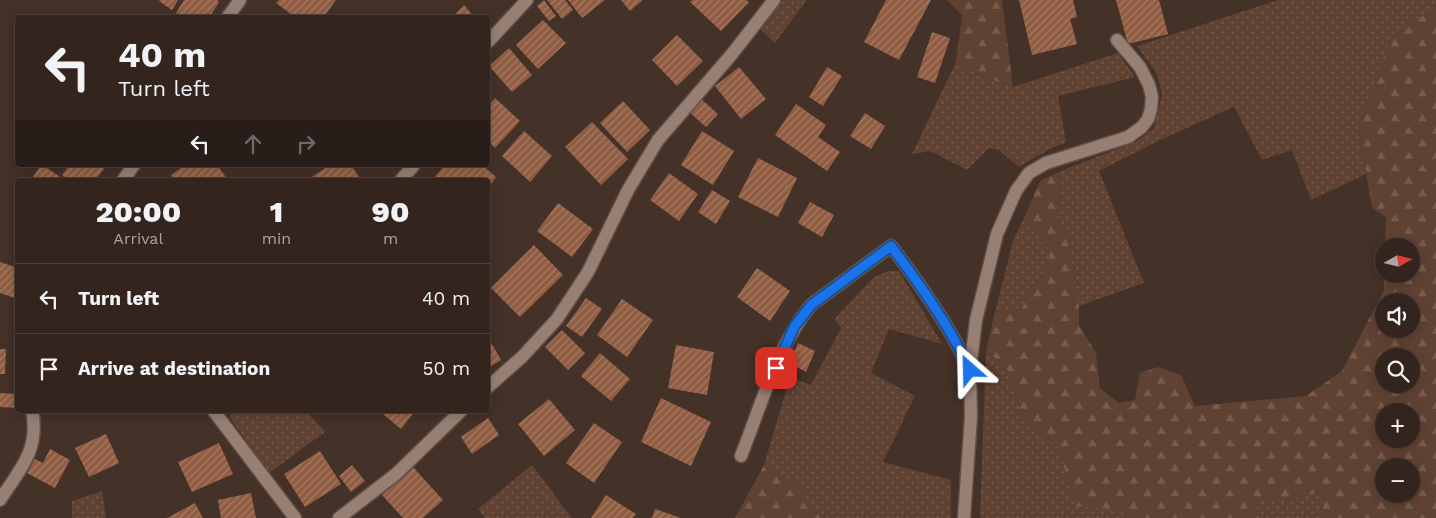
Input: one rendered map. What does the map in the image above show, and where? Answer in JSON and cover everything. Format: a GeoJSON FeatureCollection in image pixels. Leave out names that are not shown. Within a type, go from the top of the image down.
{"type":"FeatureCollection","features":[{"type":"Feature","properties":{"kind":"street"},"geometry":{"type":"LineString","coordinates":[[229,15],[240,0]]}},
{"type":"Feature","properties":{"kind":"street"},"geometry":{"type":"LineString","coordinates":[[490,40],[527,0]]}},
{"type":"Feature","properties":{"kind":"street"},"geometry":{"type":"LineString","coordinates":[[490,385],[522,357],[557,319],[588,272],[628,190],[658,140],[732,54],[774,0]]}},
{"type":"Feature","properties":{"kind":"street"},"geometry":{"type":"LineString","coordinates":[[964,518],[971,416],[970,370],[976,320],[997,234],[1016,191],[1029,173],[1046,164],[1128,136],[1142,127],[1148,119],[1152,97],[1149,85],[1140,67],[1117,40]]}},
{"type":"Feature","properties":{"kind":"street"},"geometry":{"type":"LineString","coordinates":[[403,178],[412,167]]}},
{"type":"Feature","properties":{"kind":"street"},"geometry":{"type":"LineString","coordinates":[[741,456],[794,327],[811,305],[891,246],[932,301],[970,370]]}},
{"type":"Feature","properties":{"kind":"street"},"geometry":{"type":"LineString","coordinates":[[0,500],[28,457],[35,434],[33,413]]}},
{"type":"Feature","properties":{"kind":"street"},"geometry":{"type":"LineString","coordinates":[[215,413],[295,518]]}},
{"type":"Feature","properties":{"kind":"street"},"geometry":{"type":"LineString","coordinates":[[339,518],[396,474],[459,413]]}},
{"type":"Feature","properties":{"kind":"green space"},"geometry":{"type":"Polygon","coordinates":[[[782,0],[807,0],[775,43],[759,28],[782,0]]]}},
{"type":"Feature","properties":{"kind":"green space"},"geometry":{"type":"Polygon","coordinates":[[[947,0],[1002,0],[1013,87],[982,76],[956,62],[962,15],[947,0]]]}},
{"type":"Feature","properties":{"kind":"green space"},"geometry":{"type":"Polygon","coordinates":[[[1278,0],[1436,0],[1436,10],[1412,21],[1372,92],[1358,125],[1366,174],[1311,200],[1292,150],[1262,160],[1234,107],[1160,140],[1099,171],[1144,283],[1079,306],[1068,237],[1057,217],[1061,171],[1137,141],[1154,128],[1162,94],[1157,74],[1137,46],[1278,0]]]}},
{"type":"Feature","properties":{"kind":"green space"},"geometry":{"type":"Polygon","coordinates":[[[1436,10],[1436,518],[1323,518],[1322,492],[1287,500],[1264,497],[1249,518],[1126,518],[1122,510],[1075,506],[1058,446],[1040,434],[1022,413],[1006,366],[986,351],[995,312],[1022,309],[1029,288],[1046,270],[1050,251],[1024,218],[1040,181],[1061,171],[1057,217],[1068,237],[1079,306],[1079,325],[1096,353],[1100,388],[1119,403],[1135,400],[1140,373],[1158,367],[1181,375],[1195,406],[1306,396],[1342,371],[1375,307],[1375,338],[1420,338],[1420,293],[1382,293],[1384,283],[1420,283],[1420,238],[1385,238],[1386,217],[1372,208],[1358,125],[1372,92],[1390,39],[1412,21],[1436,10]]]}},
{"type":"Feature","properties":{"kind":"green space"},"geometry":{"type":"Polygon","coordinates":[[[1118,53],[1135,77],[1058,96],[1066,142],[1019,167],[999,150],[989,148],[967,170],[930,151],[912,154],[956,62],[982,76],[1013,87],[1118,53]]]}},
{"type":"Feature","properties":{"kind":"green space"},"geometry":{"type":"Polygon","coordinates":[[[1024,218],[1050,251],[1046,270],[1029,288],[1022,309],[995,312],[1013,241],[1024,218]]]}},
{"type":"Feature","properties":{"kind":"green space"},"geometry":{"type":"Polygon","coordinates":[[[888,271],[899,271],[942,344],[889,329],[871,373],[915,396],[883,462],[951,480],[951,518],[824,518],[801,502],[806,491],[764,465],[790,377],[811,385],[841,328],[834,319],[874,277],[888,271]]]}},
{"type":"Feature","properties":{"kind":"green space"},"geometry":{"type":"Polygon","coordinates":[[[986,351],[1006,366],[1022,413],[1040,434],[1058,446],[1075,505],[1122,510],[1126,518],[980,518],[986,351]]]}},
{"type":"Feature","properties":{"kind":"green space"},"geometry":{"type":"Polygon","coordinates":[[[232,413],[309,413],[325,432],[269,473],[229,416],[232,413]]]}},
{"type":"Feature","properties":{"kind":"green space"},"geometry":{"type":"Polygon","coordinates":[[[532,465],[572,518],[485,518],[478,509],[532,465]]]}},
{"type":"Feature","properties":{"kind":"green space"},"geometry":{"type":"Polygon","coordinates":[[[764,465],[807,491],[802,502],[824,518],[735,518],[764,465]]]}},
{"type":"Feature","properties":{"kind":"green space"},"geometry":{"type":"Polygon","coordinates":[[[102,491],[106,518],[72,518],[72,501],[102,491]]]}},
{"type":"Feature","properties":{"kind":"green space"},"geometry":{"type":"Polygon","coordinates":[[[1322,492],[1323,518],[1249,518],[1264,497],[1287,500],[1322,492]]]}},
{"type":"Feature","properties":{"kind":"building"},"geometry":{"type":"Polygon","coordinates":[[[160,0],[178,0],[172,10],[160,0]]]}},
{"type":"Feature","properties":{"kind":"building"},"geometry":{"type":"Polygon","coordinates":[[[184,0],[217,0],[219,2],[211,15],[179,15],[176,13],[184,0]]]}},
{"type":"Feature","properties":{"kind":"building"},"geometry":{"type":"Polygon","coordinates":[[[279,0],[336,0],[325,15],[292,15],[276,3],[279,0]]]}},
{"type":"Feature","properties":{"kind":"building"},"geometry":{"type":"Polygon","coordinates":[[[544,0],[556,16],[549,21],[537,6],[544,0]]]}},
{"type":"Feature","properties":{"kind":"building"},"geometry":{"type":"Polygon","coordinates":[[[547,0],[565,0],[573,10],[562,19],[547,0]]]}},
{"type":"Feature","properties":{"kind":"building"},"geometry":{"type":"Polygon","coordinates":[[[568,0],[605,0],[582,18],[568,0]]]}},
{"type":"Feature","properties":{"kind":"building"},"geometry":{"type":"Polygon","coordinates":[[[621,0],[643,0],[630,11],[621,0]]]}},
{"type":"Feature","properties":{"kind":"building"},"geometry":{"type":"Polygon","coordinates":[[[692,0],[746,0],[749,2],[721,31],[690,2],[692,0]]]}},
{"type":"Feature","properties":{"kind":"building"},"geometry":{"type":"Polygon","coordinates":[[[886,0],[931,0],[899,60],[864,42],[886,0]]]}},
{"type":"Feature","properties":{"kind":"building"},"geometry":{"type":"Polygon","coordinates":[[[1019,0],[1073,0],[1077,17],[1070,19],[1077,44],[1032,55],[1019,0]]]}},
{"type":"Feature","properties":{"kind":"building"},"geometry":{"type":"Polygon","coordinates":[[[1116,0],[1159,0],[1168,34],[1128,44],[1116,0]]]}},
{"type":"Feature","properties":{"kind":"building"},"geometry":{"type":"Polygon","coordinates":[[[464,5],[472,15],[454,15],[464,5]]]}},
{"type":"Feature","properties":{"kind":"building"},"geometry":{"type":"Polygon","coordinates":[[[543,20],[566,43],[538,69],[516,45],[543,20]]]}},
{"type":"Feature","properties":{"kind":"building"},"geometry":{"type":"Polygon","coordinates":[[[932,32],[950,38],[935,83],[917,77],[932,32]]]}},
{"type":"Feature","properties":{"kind":"building"},"geometry":{"type":"Polygon","coordinates":[[[677,35],[703,61],[677,86],[652,60],[677,35]]]}},
{"type":"Feature","properties":{"kind":"building"},"geometry":{"type":"Polygon","coordinates":[[[509,48],[532,75],[512,92],[490,65],[509,48]]]}},
{"type":"Feature","properties":{"kind":"building"},"geometry":{"type":"Polygon","coordinates":[[[739,67],[766,99],[741,119],[715,86],[739,67]]]}},
{"type":"Feature","properties":{"kind":"building"},"geometry":{"type":"Polygon","coordinates":[[[827,67],[842,76],[823,106],[809,97],[827,67]]]}},
{"type":"Feature","properties":{"kind":"building"},"geometry":{"type":"Polygon","coordinates":[[[495,98],[520,121],[495,148],[490,143],[490,104],[495,98]]]}},
{"type":"Feature","properties":{"kind":"building"},"geometry":{"type":"Polygon","coordinates":[[[700,98],[718,114],[706,127],[688,111],[700,98]]]}},
{"type":"Feature","properties":{"kind":"building"},"geometry":{"type":"Polygon","coordinates":[[[623,101],[650,130],[627,152],[600,123],[623,101]]]}},
{"type":"Feature","properties":{"kind":"building"},"geometry":{"type":"Polygon","coordinates":[[[796,104],[826,125],[818,137],[840,152],[827,171],[775,135],[796,104]]]}},
{"type":"Feature","properties":{"kind":"building"},"geometry":{"type":"Polygon","coordinates":[[[865,113],[885,126],[871,149],[850,136],[865,113]]]}},
{"type":"Feature","properties":{"kind":"building"},"geometry":{"type":"Polygon","coordinates":[[[592,122],[628,159],[601,185],[565,147],[592,122]]]}},
{"type":"Feature","properties":{"kind":"building"},"geometry":{"type":"Polygon","coordinates":[[[524,131],[552,156],[530,182],[502,156],[524,131]]]}},
{"type":"Feature","properties":{"kind":"building"},"geometry":{"type":"Polygon","coordinates":[[[702,131],[734,151],[713,185],[681,165],[702,131]]]}},
{"type":"Feature","properties":{"kind":"building"},"geometry":{"type":"Polygon","coordinates":[[[758,158],[797,178],[778,217],[738,197],[758,158]]]}},
{"type":"Feature","properties":{"kind":"building"},"geometry":{"type":"Polygon","coordinates":[[[40,167],[45,167],[62,178],[32,178],[40,167]]]}},
{"type":"Feature","properties":{"kind":"building"},"geometry":{"type":"Polygon","coordinates":[[[68,167],[102,167],[104,169],[97,178],[66,178],[62,175],[68,167]]]}},
{"type":"Feature","properties":{"kind":"building"},"geometry":{"type":"Polygon","coordinates":[[[182,167],[218,167],[227,178],[173,178],[171,175],[182,167]]]}},
{"type":"Feature","properties":{"kind":"building"},"geometry":{"type":"Polygon","coordinates":[[[327,167],[352,167],[360,178],[310,178],[327,167]]]}},
{"type":"Feature","properties":{"kind":"building"},"geometry":{"type":"Polygon","coordinates":[[[443,167],[484,167],[496,177],[490,185],[490,178],[434,178],[443,167]]]}},
{"type":"Feature","properties":{"kind":"building"},"geometry":{"type":"Polygon","coordinates":[[[669,173],[698,194],[679,221],[650,200],[669,173]]]}},
{"type":"Feature","properties":{"kind":"building"},"geometry":{"type":"Polygon","coordinates":[[[712,190],[730,201],[716,224],[698,212],[712,190]]]}},
{"type":"Feature","properties":{"kind":"building"},"geometry":{"type":"Polygon","coordinates":[[[810,202],[834,215],[822,237],[798,223],[810,202]]]}},
{"type":"Feature","properties":{"kind":"building"},"geometry":{"type":"Polygon","coordinates":[[[558,203],[593,229],[572,257],[537,231],[558,203]]]}},
{"type":"Feature","properties":{"kind":"building"},"geometry":{"type":"Polygon","coordinates":[[[534,245],[563,275],[520,317],[491,288],[534,245]]]}},
{"type":"Feature","properties":{"kind":"building"},"geometry":{"type":"Polygon","coordinates":[[[0,262],[15,267],[15,298],[0,293],[0,262]]]}},
{"type":"Feature","properties":{"kind":"building"},"geometry":{"type":"Polygon","coordinates":[[[757,268],[790,291],[770,321],[737,297],[757,268]]]}},
{"type":"Feature","properties":{"kind":"building"},"geometry":{"type":"Polygon","coordinates":[[[586,298],[602,309],[582,337],[566,326],[586,298]]]}},
{"type":"Feature","properties":{"kind":"building"},"geometry":{"type":"Polygon","coordinates":[[[622,299],[653,320],[627,357],[597,335],[622,299]]]}},
{"type":"Feature","properties":{"kind":"building"},"geometry":{"type":"Polygon","coordinates":[[[562,330],[585,353],[568,370],[545,347],[562,330]]]}},
{"type":"Feature","properties":{"kind":"building"},"geometry":{"type":"Polygon","coordinates":[[[490,341],[501,360],[490,367],[490,341]]]}},
{"type":"Feature","properties":{"kind":"building"},"geometry":{"type":"Polygon","coordinates":[[[798,343],[815,351],[806,372],[789,363],[798,343]]]}},
{"type":"Feature","properties":{"kind":"building"},"geometry":{"type":"Polygon","coordinates":[[[676,345],[714,352],[707,395],[668,388],[676,345]]]}},
{"type":"Feature","properties":{"kind":"building"},"geometry":{"type":"Polygon","coordinates":[[[0,349],[6,349],[5,374],[0,374],[0,349]]]}},
{"type":"Feature","properties":{"kind":"building"},"geometry":{"type":"Polygon","coordinates":[[[600,353],[630,379],[611,401],[581,376],[600,353]]]}},
{"type":"Feature","properties":{"kind":"building"},"geometry":{"type":"Polygon","coordinates":[[[0,393],[15,394],[15,408],[0,407],[0,393]]]}},
{"type":"Feature","properties":{"kind":"building"},"geometry":{"type":"Polygon","coordinates":[[[661,398],[711,422],[691,466],[641,442],[661,398]]]}},
{"type":"Feature","properties":{"kind":"building"},"geometry":{"type":"Polygon","coordinates":[[[549,399],[575,430],[544,456],[518,424],[549,399]]]}},
{"type":"Feature","properties":{"kind":"building"},"geometry":{"type":"Polygon","coordinates":[[[382,413],[414,413],[401,429],[382,413]]]}},
{"type":"Feature","properties":{"kind":"building"},"geometry":{"type":"Polygon","coordinates":[[[488,418],[499,435],[472,454],[461,437],[488,418]]]}},
{"type":"Feature","properties":{"kind":"building"},"geometry":{"type":"Polygon","coordinates":[[[594,423],[622,442],[594,483],[566,463],[594,423]]]}},
{"type":"Feature","properties":{"kind":"building"},"geometry":{"type":"Polygon","coordinates":[[[106,434],[119,463],[89,477],[75,448],[106,434]]]}},
{"type":"Feature","properties":{"kind":"building"},"geometry":{"type":"Polygon","coordinates":[[[219,443],[233,474],[192,492],[178,462],[219,443]]]}},
{"type":"Feature","properties":{"kind":"building"},"geometry":{"type":"Polygon","coordinates":[[[50,449],[70,460],[55,488],[27,473],[35,459],[43,463],[50,449]]]}},
{"type":"Feature","properties":{"kind":"building"},"geometry":{"type":"Polygon","coordinates":[[[320,451],[341,484],[305,507],[284,474],[320,451]]]}},
{"type":"Feature","properties":{"kind":"building"},"geometry":{"type":"Polygon","coordinates":[[[352,465],[365,481],[351,492],[339,476],[352,465]]]}},
{"type":"Feature","properties":{"kind":"building"},"geometry":{"type":"Polygon","coordinates":[[[413,467],[443,500],[423,518],[403,518],[382,495],[413,467]]]}},
{"type":"Feature","properties":{"kind":"building"},"geometry":{"type":"Polygon","coordinates":[[[251,493],[256,518],[221,518],[218,500],[251,493]]]}},
{"type":"Feature","properties":{"kind":"building"},"geometry":{"type":"Polygon","coordinates":[[[606,495],[636,514],[633,518],[591,518],[606,495]]]}},
{"type":"Feature","properties":{"kind":"building"},"geometry":{"type":"Polygon","coordinates":[[[195,503],[203,518],[167,518],[195,503]]]}},
{"type":"Feature","properties":{"kind":"building"},"geometry":{"type":"Polygon","coordinates":[[[655,509],[681,518],[652,518],[655,509]]]}},
{"type":"Feature","properties":{"kind":"route"},"geometry":{"type":"LineString","coordinates":[[776,368],[794,327],[811,305],[891,246],[932,301],[970,370]]}}]}
